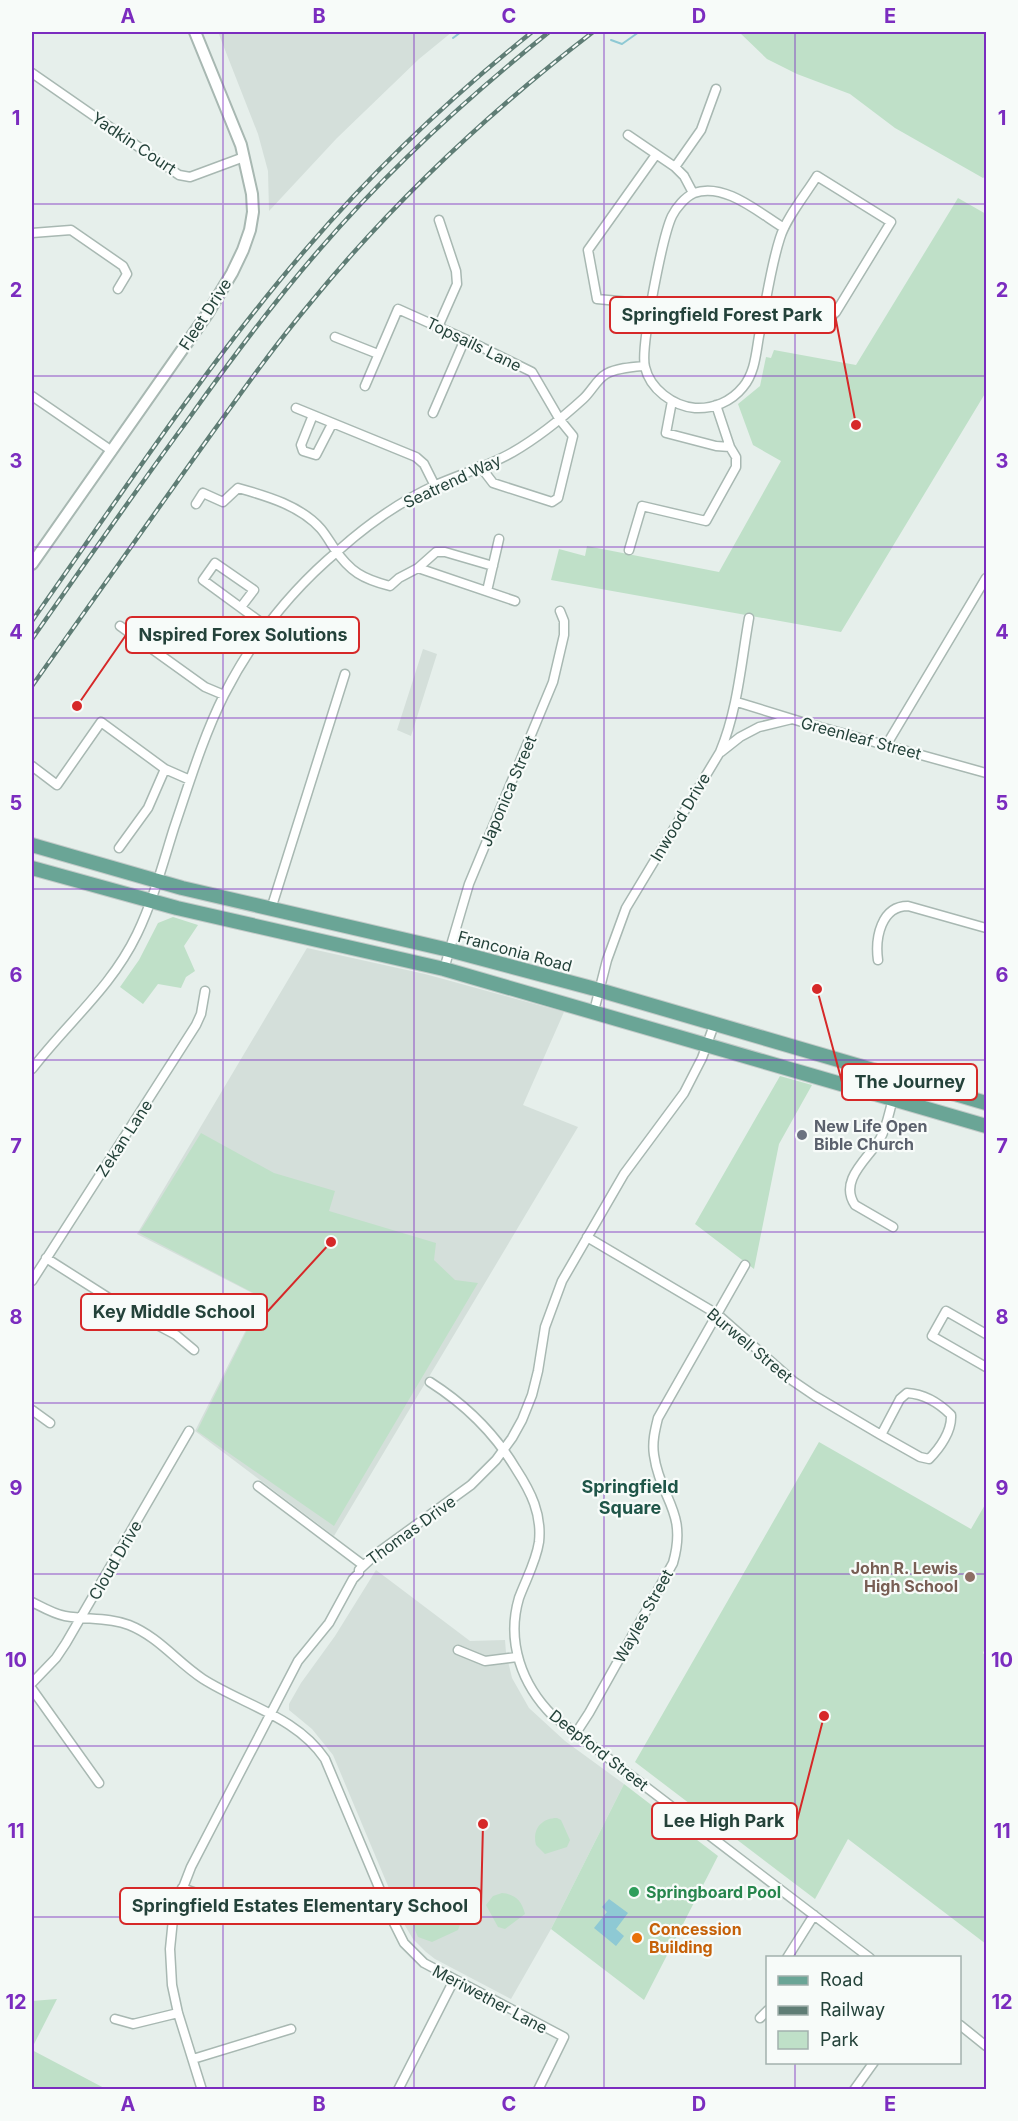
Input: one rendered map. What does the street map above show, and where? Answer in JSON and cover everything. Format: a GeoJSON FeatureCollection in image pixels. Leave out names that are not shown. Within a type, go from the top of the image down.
{"type":"FeatureCollection","features":[{"type":"Feature","properties":{"kind":"main road","name":"Franconia Road"},"geometry":{"type":"LineString","coordinates":[[32,845],[157,881],[449,950],[599,990],[987,1103]]}},
{"type":"Feature","properties":{"kind":"main road"},"geometry":{"type":"LineString","coordinates":[[32,868],[150,901],[444,969],[987,1126]]}},
{"type":"Feature","properties":{"kind":"main road"},"geometry":{"type":"LineString","coordinates":[[847,1086],[857,1066]]}},
{"type":"Feature","properties":{"kind":"street","name":"Fleet Drive"},"geometry":{"type":"LineString","coordinates":[[32,564],[208,313],[236,265],[253,220],[252,194],[244,157],[195,32]]}},
{"type":"Feature","properties":{"kind":"street","name":"Yadkin Court"},"geometry":{"type":"LineString","coordinates":[[32,73],[179,175],[190,177],[244,157]]}},
{"type":"Feature","properties":{"kind":"street"},"geometry":{"type":"LineString","coordinates":[[675,167],[701,130],[716,89]]}},
{"type":"Feature","properties":{"kind":"street"},"geometry":{"type":"LineString","coordinates":[[627,135],[655,156],[675,167],[684,176],[693,194]]}},
{"type":"Feature","properties":{"kind":"street"},"geometry":{"type":"LineString","coordinates":[[652,304],[597,299],[588,250],[655,156]]}},
{"type":"Feature","properties":{"kind":"street"},"geometry":{"type":"LineString","coordinates":[[765,305],[823,319],[830,318],[836,312],[891,222],[817,176],[780,237],[765,305],[751,374],[737,394],[716,405],[701,408],[689,407],[672,401],[661,393],[648,377],[644,366],[644,343],[667,229],[678,206],[693,194],[712,191],[727,194],[784,228]]}},
{"type":"Feature","properties":{"kind":"street"},"geometry":{"type":"LineString","coordinates":[[438,220],[456,271],[457,284],[438,327]]}},
{"type":"Feature","properties":{"kind":"street"},"geometry":{"type":"LineString","coordinates":[[32,233],[71,230],[123,266],[127,274],[118,289]]}},
{"type":"Feature","properties":{"kind":"street","name":"Topsails Lane"},"geometry":{"type":"LineString","coordinates":[[378,354],[398,309],[532,372],[560,420],[573,436],[558,498],[552,502],[493,483],[480,466]]}},
{"type":"Feature","properties":{"kind":"street"},"geometry":{"type":"LineString","coordinates":[[335,337],[378,354],[365,386]]}},
{"type":"Feature","properties":{"kind":"street"},"geometry":{"type":"LineString","coordinates":[[433,413],[465,339]]}},
{"type":"Feature","properties":{"kind":"street","name":"Seatrend Way"},"geometry":{"type":"LineString","coordinates":[[32,1069],[115,974],[138,932],[190,780],[224,695],[266,626],[297,590],[336,552],[384,514],[435,486],[527,444],[560,420],[589,393],[603,375],[644,366]]}},
{"type":"Feature","properties":{"kind":"street"},"geometry":{"type":"LineString","coordinates":[[32,396],[112,451]]}},
{"type":"Feature","properties":{"kind":"street"},"geometry":{"type":"LineString","coordinates":[[672,401],[666,433],[716,446],[730,447]]}},
{"type":"Feature","properties":{"kind":"street"},"geometry":{"type":"LineString","coordinates":[[629,550],[642,506],[706,521],[736,467],[736,457],[730,447],[716,405]]}},
{"type":"Feature","properties":{"kind":"street"},"geometry":{"type":"LineString","coordinates":[[296,408],[416,457],[424,464],[435,486]]}},
{"type":"Feature","properties":{"kind":"street"},"geometry":{"type":"LineString","coordinates":[[313,416],[301,445],[303,451],[313,455],[319,453],[333,424]]}},
{"type":"Feature","properties":{"kind":"street"},"geometry":{"type":"LineString","coordinates":[[196,504],[203,493],[223,502],[238,488],[261,494],[291,507],[321,528],[336,552],[359,576],[390,586],[399,578],[418,568],[436,552],[445,552],[493,566]]}},
{"type":"Feature","properties":{"kind":"street"},"geometry":{"type":"LineString","coordinates":[[487,591],[499,540]]}},
{"type":"Feature","properties":{"kind":"street"},"geometry":{"type":"LineString","coordinates":[[241,607],[254,590],[215,562],[203,580],[266,626]]}},
{"type":"Feature","properties":{"kind":"street"},"geometry":{"type":"LineString","coordinates":[[418,568],[515,601]]}},
{"type":"Feature","properties":{"kind":"street"},"geometry":{"type":"LineString","coordinates":[[886,744],[987,578]]}},
{"type":"Feature","properties":{"kind":"street","name":"Japonica Street"},"geometry":{"type":"LineString","coordinates":[[444,969],[459,913],[473,875],[553,682],[564,635],[561,611]]}},
{"type":"Feature","properties":{"kind":"street","name":"Inwood Drive"},"geometry":{"type":"LineString","coordinates":[[594,1011],[614,939],[626,908],[728,734],[736,702],[749,618]]}},
{"type":"Feature","properties":{"kind":"street"},"geometry":{"type":"LineString","coordinates":[[120,626],[205,687],[224,695]]}},
{"type":"Feature","properties":{"kind":"street"},"geometry":{"type":"LineString","coordinates":[[271,909],[345,674]]}},
{"type":"Feature","properties":{"kind":"street","name":"Greenleaf Street"},"geometry":{"type":"LineString","coordinates":[[736,702],[987,773]]}},
{"type":"Feature","properties":{"kind":"street"},"geometry":{"type":"LineString","coordinates":[[718,754],[740,737],[759,727],[792,719]]}},
{"type":"Feature","properties":{"kind":"street"},"geometry":{"type":"LineString","coordinates":[[32,766],[57,784],[101,722],[165,769],[190,780]]}},
{"type":"Feature","properties":{"kind":"street"},"geometry":{"type":"LineString","coordinates":[[119,848],[148,808],[165,769]]}},
{"type":"Feature","properties":{"kind":"street"},"geometry":{"type":"LineString","coordinates":[[878,960],[876,941],[883,923],[887,915],[899,906],[908,906],[987,928]]}},
{"type":"Feature","properties":{"kind":"street","name":"Zekan Lane"},"geometry":{"type":"LineString","coordinates":[[32,1281],[196,1025],[203,1008],[205,991]]}},
{"type":"Feature","properties":{"kind":"street","name":"Thomas Drive"},"geometry":{"type":"LineString","coordinates":[[202,2090],[178,2013],[172,1985],[170,1949],[173,1919],[182,1888],[298,1661],[329,1623],[363,1565],[471,1485],[504,1449],[522,1420],[532,1395],[545,1328],[555,1296],[624,1174],[684,1093],[707,1046],[714,1024]]}},
{"type":"Feature","properties":{"kind":"street"},"geometry":{"type":"LineString","coordinates":[[893,1099],[882,1137],[854,1174],[852,1199],[855,1205],[893,1227]]}},
{"type":"Feature","properties":{"kind":"street","name":"Burwell Street"},"geometry":{"type":"LineString","coordinates":[[587,1237],[717,1314],[793,1381],[815,1396],[881,1435],[920,1457],[929,1459],[936,1451],[952,1424],[951,1414],[943,1407],[917,1394],[907,1393],[900,1399],[881,1435]]}},
{"type":"Feature","properties":{"kind":"street"},"geometry":{"type":"LineString","coordinates":[[46,1258],[123,1307],[176,1335],[194,1350]]}},
{"type":"Feature","properties":{"kind":"street","name":"Wayles Street"},"geometry":{"type":"LineString","coordinates":[[576,1733],[673,1563],[677,1542],[677,1522],[655,1462],[654,1431],[658,1418],[745,1265]]}},
{"type":"Feature","properties":{"kind":"street"},"geometry":{"type":"LineString","coordinates":[[987,1334],[946,1311],[932,1336],[987,1367]]}},
{"type":"Feature","properties":{"kind":"street","name":"Deepford Street"},"geometry":{"type":"LineString","coordinates":[[430,1382],[450,1395],[488,1428],[504,1449],[531,1494],[537,1510],[539,1525],[537,1554],[520,1597],[515,1616],[514,1635],[517,1657],[523,1675],[537,1699],[553,1716],[867,1956]]}},
{"type":"Feature","properties":{"kind":"street"},"geometry":{"type":"LineString","coordinates":[[32,1410],[50,1423]]}},
{"type":"Feature","properties":{"kind":"street","name":"Cloud Drive"},"geometry":{"type":"LineString","coordinates":[[32,1683],[56,1658],[189,1431]]}},
{"type":"Feature","properties":{"kind":"street"},"geometry":{"type":"LineString","coordinates":[[258,1486],[307,1522],[329,1542],[363,1565]]}},
{"type":"Feature","properties":{"kind":"street","name":"Meriwether Lane"},"geometry":{"type":"LineString","coordinates":[[32,1602],[65,1616],[120,1622],[143,1631],[161,1643],[202,1678],[304,1735],[320,1752],[330,1771],[399,1934],[413,1954],[454,1980],[564,2037],[538,2090]]}},
{"type":"Feature","properties":{"kind":"street"},"geometry":{"type":"LineString","coordinates":[[458,1650],[485,1661],[517,1657]]}},
{"type":"Feature","properties":{"kind":"street"},"geometry":{"type":"LineString","coordinates":[[32,1689],[99,1783]]}},
{"type":"Feature","properties":{"kind":"street"},"geometry":{"type":"LineString","coordinates":[[182,1888],[252,1913]]}},
{"type":"Feature","properties":{"kind":"street"},"geometry":{"type":"LineString","coordinates":[[788,1956],[814,1915]]}},
{"type":"Feature","properties":{"kind":"street"},"geometry":{"type":"LineString","coordinates":[[398,2090],[454,1980]]}},
{"type":"Feature","properties":{"kind":"street"},"geometry":{"type":"LineString","coordinates":[[760,2018],[766,2012]]}},
{"type":"Feature","properties":{"kind":"street"},"geometry":{"type":"LineString","coordinates":[[115,2019],[133,2024],[178,2013]]}},
{"type":"Feature","properties":{"kind":"street"},"geometry":{"type":"LineString","coordinates":[[961,2026],[987,2046]]}},
{"type":"Feature","properties":{"kind":"street"},"geometry":{"type":"LineString","coordinates":[[193,2059],[291,2029]]}},
{"type":"Feature","properties":{"kind":"street"},"geometry":{"type":"LineString","coordinates":[[854,2090],[873,2064]]}},
{"type":"Feature","properties":{"kind":"shaded area"},"geometry":{"type":"Polygon","coordinates":[[[218,32],[452,32],[419,59],[337,138],[269,211],[268,171],[258,134],[218,32]]]}},
{"type":"Feature","properties":{"kind":"shaded area"},"geometry":{"type":"Polygon","coordinates":[[[423,649],[437,654],[411,736],[397,730],[423,649]]]}},
{"type":"Feature","properties":{"kind":"shaded area"},"geometry":{"type":"Polygon","coordinates":[[[307,948],[425,974],[564,1012],[523,1105],[578,1127],[334,1536],[195,1431],[262,1298],[137,1234],[307,948]]]}},
{"type":"Feature","properties":{"kind":"shaded area"},"geometry":{"type":"Polygon","coordinates":[[[376,1570],[470,1641],[505,1640],[512,1678],[529,1708],[565,1741],[624,1784],[551,1929],[511,1999],[435,1959],[413,1939],[404,1924],[333,1755],[312,1729],[289,1710],[289,1704],[301,1683],[335,1636],[376,1570]]]}},
{"type":"Feature","properties":{"kind":"green space"},"geometry":{"type":"Polygon","coordinates":[[[739,32],[986,32],[986,176],[983,178],[895,128],[850,94],[797,74],[767,59],[739,32]]]}},
{"type":"Feature","properties":{"kind":"green space"},"geometry":{"type":"Polygon","coordinates":[[[958,198],[986,214],[986,392],[841,632],[551,580],[559,549],[585,556],[587,546],[719,572],[781,461],[753,445],[738,404],[760,386],[766,357],[771,358],[774,350],[856,365],[958,198]]]}},
{"type":"Feature","properties":{"kind":"green space"},"geometry":{"type":"Polygon","coordinates":[[[173,917],[198,925],[184,946],[195,971],[186,977],[181,988],[158,984],[143,1004],[120,987],[139,960],[158,923],[173,917]]]}},
{"type":"Feature","properties":{"kind":"green space"},"geometry":{"type":"Polygon","coordinates":[[[780,1076],[812,1085],[779,1144],[754,1269],[695,1224],[780,1076]]]}},
{"type":"Feature","properties":{"kind":"green space"},"geometry":{"type":"Polygon","coordinates":[[[201,1133],[274,1173],[335,1191],[329,1211],[436,1243],[434,1260],[455,1280],[478,1283],[334,1526],[197,1431],[263,1298],[139,1233],[201,1133]]]}},
{"type":"Feature","properties":{"kind":"green space"},"geometry":{"type":"Polygon","coordinates":[[[819,1442],[971,1529],[986,1503],[986,1646],[983,1653],[986,1656],[986,1944],[848,1839],[815,1899],[635,1762],[819,1442]]]}},
{"type":"Feature","properties":{"kind":"green space","name":"Springboard Pool"},"geometry":{"type":"Polygon","coordinates":[[[624,1784],[718,1856],[644,2000],[551,1929],[624,1784]]]}},
{"type":"Feature","properties":{"kind":"green space"},"geometry":{"type":"Polygon","coordinates":[[[557,1818],[561,1820],[570,1840],[567,1847],[545,1854],[536,1845],[535,1834],[546,1820],[557,1818]]]}},
{"type":"Feature","properties":{"kind":"green space"},"geometry":{"type":"Polygon","coordinates":[[[502,1893],[517,1899],[525,1914],[505,1929],[498,1927],[486,1905],[493,1896],[502,1893]]]}},
{"type":"Feature","properties":{"kind":"green space"},"geometry":{"type":"Polygon","coordinates":[[[450,1898],[461,1922],[458,1930],[432,1942],[418,1937],[409,1916],[450,1898]]]}},
{"type":"Feature","properties":{"kind":"green space"},"geometry":{"type":"Polygon","coordinates":[[[57,1999],[32,2048],[32,2001],[57,1999]]]}},
{"type":"Feature","properties":{"kind":"green space"},"geometry":{"type":"Polygon","coordinates":[[[32,2050],[106,2089],[32,2089],[32,2050]]]}},
{"type":"Feature","properties":{"kind":"water"},"geometry":{"type":"Polygon","coordinates":[[[609,1899],[628,1913],[616,1929],[624,1936],[616,1946],[594,1928],[607,1912],[602,1907],[609,1899]]]}},
{"type":"Feature","properties":{"kind":"waterway"},"geometry":{"type":"LineString","coordinates":[[453,38],[461,32]]}},
{"type":"Feature","properties":{"kind":"waterway"},"geometry":{"type":"LineString","coordinates":[[611,40],[622,44],[639,32]]}},
{"type":"Feature","properties":{"kind":"railway"},"geometry":{"type":"LineString","coordinates":[[32,621],[199,384],[307,248],[359,190],[415,135],[472,82],[532,32]]}},
{"type":"Feature","properties":{"kind":"railway"},"geometry":{"type":"LineString","coordinates":[[32,639],[219,377],[302,270],[346,219],[401,163],[488,82],[549,32]]}},
{"type":"Feature","properties":{"kind":"railway"},"geometry":{"type":"LineString","coordinates":[[32,686],[250,380],[296,320],[344,264],[376,227],[445,158],[517,93],[593,32]]}},
{"type":"Feature","properties":{"kind":"place","name":"Springfield Forest Park"},"geometry":{"type":"Point","coordinates":[856,425]}},
{"type":"Feature","properties":{"kind":"place","name":"Nspired Forex Solutions"},"geometry":{"type":"Point","coordinates":[77,706]}},
{"type":"Feature","properties":{"kind":"place","name":"The Journey"},"geometry":{"type":"Point","coordinates":[817,989]}},
{"type":"Feature","properties":{"kind":"place","name":"New Life Open Bible Church"},"geometry":{"type":"Point","coordinates":[802,1135]}},
{"type":"Feature","properties":{"kind":"place","name":"Key Middle School"},"geometry":{"type":"Point","coordinates":[331,1242]}},
{"type":"Feature","properties":{"kind":"place","name":"John R. Lewis High School"},"geometry":{"type":"Point","coordinates":[970,1577]}},
{"type":"Feature","properties":{"kind":"place","name":"Lee High Park"},"geometry":{"type":"Point","coordinates":[824,1716]}},
{"type":"Feature","properties":{"kind":"place","name":"Springfield Estates Elementary School"},"geometry":{"type":"Point","coordinates":[483,1824]}},
{"type":"Feature","properties":{"kind":"place","name":"Springboard Pool"},"geometry":{"type":"Point","coordinates":[634,1892]}},
{"type":"Feature","properties":{"kind":"place","name":"Concession Building"},"geometry":{"type":"Point","coordinates":[637,1938]}},
{"type":"Feature","properties":{"kind":"district","name":"Springfield Square"},"geometry":{"type":"Point","coordinates":[630,1497]}}]}
